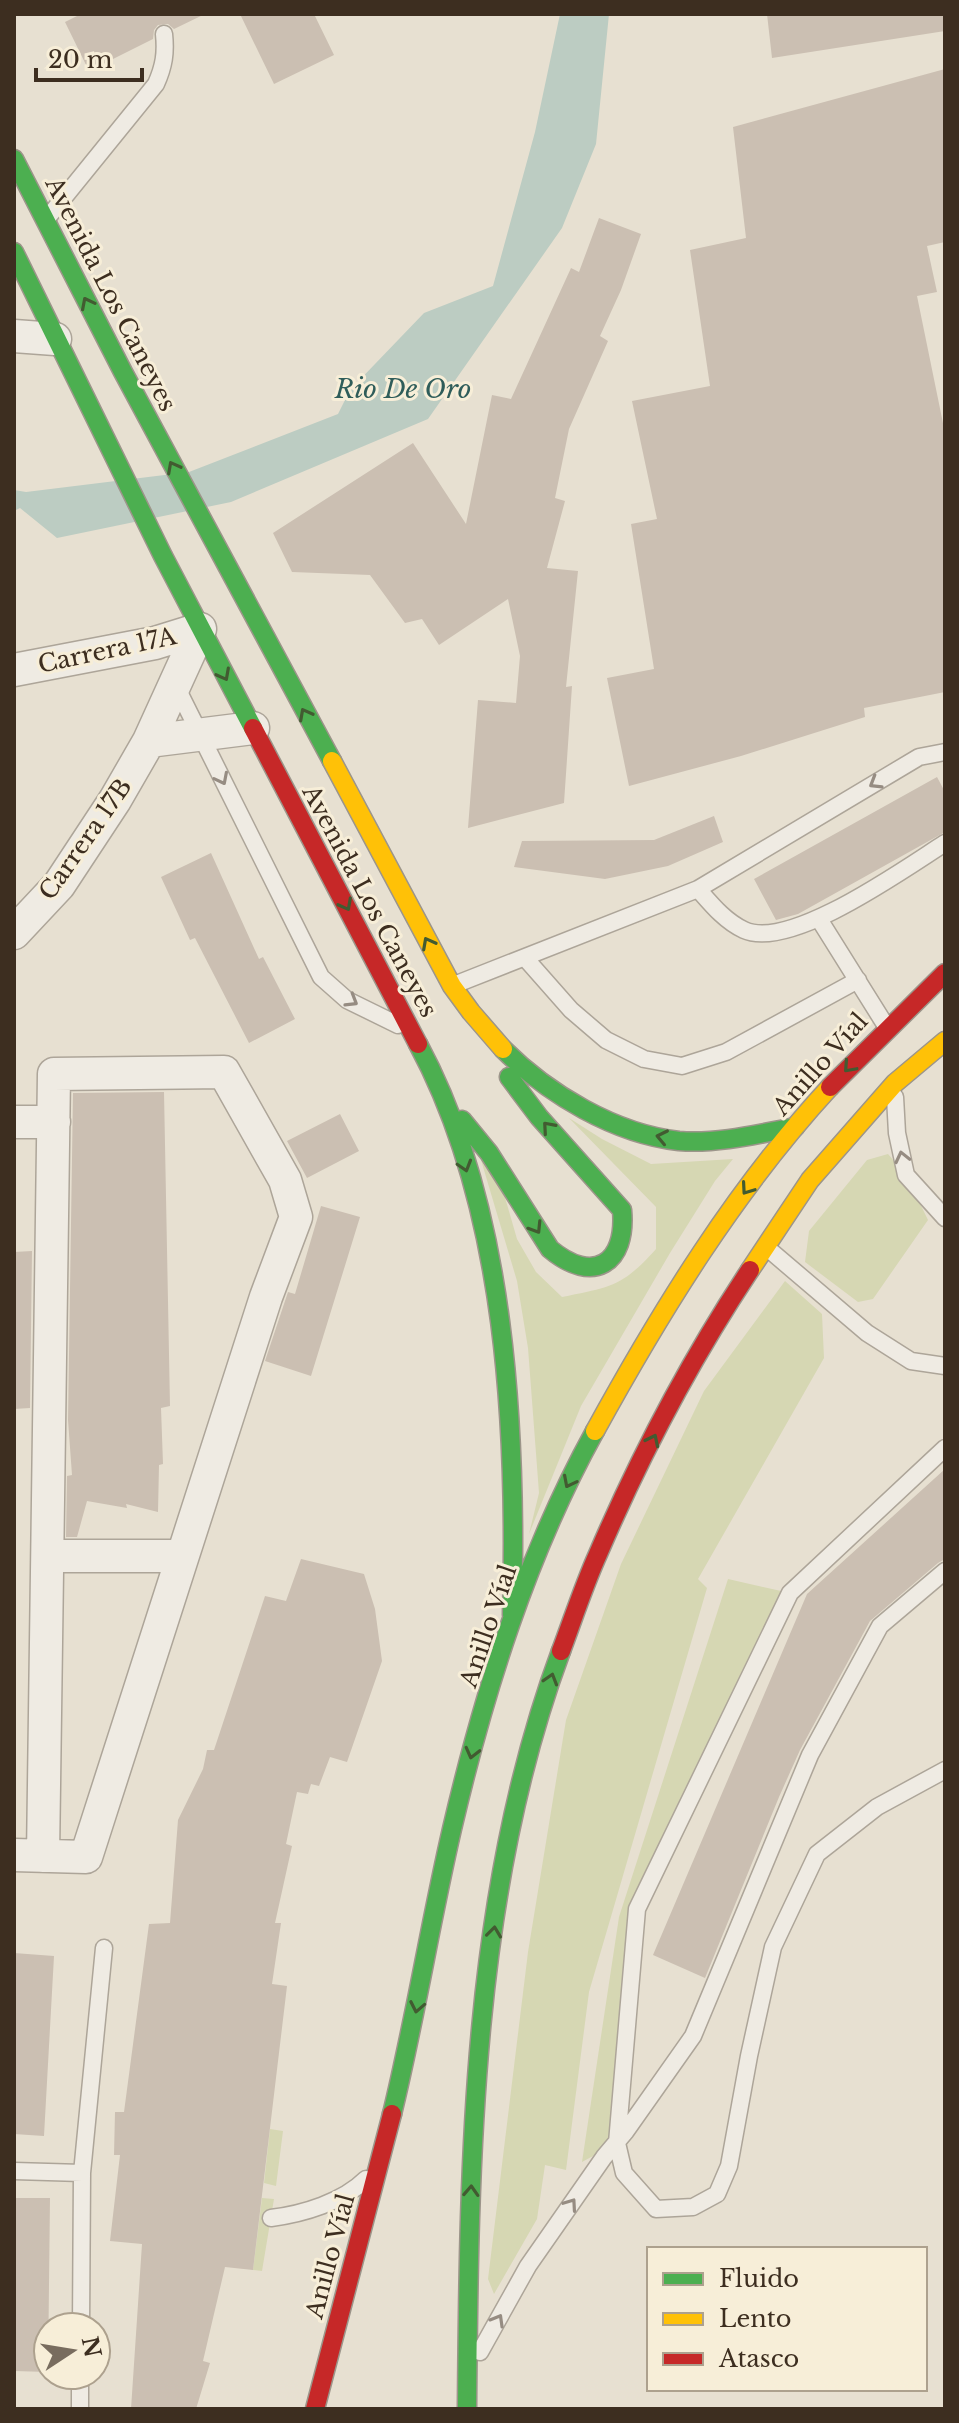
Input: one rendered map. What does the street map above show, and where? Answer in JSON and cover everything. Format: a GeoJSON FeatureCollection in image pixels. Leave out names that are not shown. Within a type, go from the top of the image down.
{"type":"FeatureCollection","features":[{"type":"Feature","properties":{"kind":"main road","name":"Avenida Los Caneyes"},"geometry":{"type":"LineString","coordinates":[[14,159],[210,536],[452,986],[475,1021],[555,1094],[630,1130],[681,1141],[732,1139],[795,1127]]}},
{"type":"Feature","properties":{"kind":"main road","name":"Avenida Los Caneyes"},"geometry":{"type":"LineString","coordinates":[[14,252],[200,629],[443,1096],[480,1212],[497,1301],[508,1389],[514,1495],[512,1621]]}},
{"type":"Feature","properties":{"kind":"main road","name":"Anillo Víal"},"geometry":{"type":"LineString","coordinates":[[315,2409],[413,2025],[452,1832],[479,1727],[512,1621],[558,1503],[609,1403],[751,1181],[886,1026],[945,973]]}},
{"type":"Feature","properties":{"kind":"main road"},"geometry":{"type":"LineString","coordinates":[[443,1096],[489,1153],[560,1261],[577,1268],[593,1268],[606,1263],[616,1254],[624,1241],[626,1227],[622,1210],[539,1117],[511,1080],[475,1021]]}},
{"type":"Feature","properties":{"kind":"main road"},"geometry":{"type":"LineString","coordinates":[[467,2409],[468,2246],[477,2062],[499,1892],[524,1770],[554,1670],[597,1555],[659,1426],[726,1306],[810,1180],[895,1083],[941,1048]]}},
{"type":"Feature","properties":{"kind":"main road"},"geometry":{"type":"LineString","coordinates":[[353,2336],[360,2231]]}},
{"type":"Feature","properties":{"kind":"main road"},"geometry":{"type":"LineString","coordinates":[[450,2347],[468,2246]]}},
{"type":"Feature","properties":{"kind":"street"},"geometry":{"type":"LineString","coordinates":[[14,336],[55,339]]}},
{"type":"Feature","properties":{"kind":"street","name":"Carrera 17A"},"geometry":{"type":"LineString","coordinates":[[14,670],[155,643],[200,629]]}},
{"type":"Feature","properties":{"kind":"street","name":"Carrera 17B"},"geometry":{"type":"LineString","coordinates":[[14,933],[59,885],[115,800],[149,741],[200,629]]}},
{"type":"Feature","properties":{"kind":"street"},"geometry":{"type":"LineString","coordinates":[[149,741],[253,728]]}},
{"type":"Feature","properties":{"kind":"street"},"geometry":{"type":"LineString","coordinates":[[224,1072],[285,1180],[296,1217],[266,1297],[181,1556],[86,1857],[29,1856],[48,1556],[54,1122],[54,1074],[224,1072]]}},
{"type":"Feature","properties":{"kind":"street"},"geometry":{"type":"LineString","coordinates":[[14,1122],[54,1122]]}},
{"type":"Feature","properties":{"kind":"street"},"geometry":{"type":"LineString","coordinates":[[48,1556],[181,1556]]}},
{"type":"Feature","properties":{"kind":"lane"},"geometry":{"type":"LineString","coordinates":[[45,220],[156,84],[166,50],[164,34]]}},
{"type":"Feature","properties":{"kind":"lane"},"geometry":{"type":"LineString","coordinates":[[175,685],[321,977],[347,1000],[412,1032]]}},
{"type":"Feature","properties":{"kind":"lane"},"geometry":{"type":"LineString","coordinates":[[452,986],[698,889],[919,757],[945,752]]}},
{"type":"Feature","properties":{"kind":"lane"},"geometry":{"type":"LineString","coordinates":[[698,889],[722,916],[747,932],[778,934],[819,919],[945,843]]}},
{"type":"Feature","properties":{"kind":"lane"},"geometry":{"type":"LineString","coordinates":[[819,919],[886,1026]]}},
{"type":"Feature","properties":{"kind":"lane"},"geometry":{"type":"LineString","coordinates":[[526,959],[571,1010],[606,1040],[644,1059],[682,1066],[726,1052],[858,980]]}},
{"type":"Feature","properties":{"kind":"lane"},"geometry":{"type":"LineString","coordinates":[[895,1083],[897,1133],[906,1175],[944,1218]]}},
{"type":"Feature","properties":{"kind":"lane"},"geometry":{"type":"LineString","coordinates":[[765,1246],[867,1333],[911,1361],[945,1366]]}},
{"type":"Feature","properties":{"kind":"lane"},"geometry":{"type":"LineString","coordinates":[[945,1448],[790,1593],[637,1909],[617,2143],[624,2173],[656,2209],[693,2207],[717,2194],[729,2166],[773,1947],[817,1854],[877,1807],[945,1770]]}},
{"type":"Feature","properties":{"kind":"lane"},"geometry":{"type":"LineString","coordinates":[[467,2374],[528,2266],[693,2036],[810,1755],[880,1626],[945,1571]]}},
{"type":"Feature","properties":{"kind":"lane"},"geometry":{"type":"LineString","coordinates":[[81,2311],[82,2173],[104,1948]]}},
{"type":"Feature","properties":{"kind":"lane"},"geometry":{"type":"LineString","coordinates":[[271,2218],[290,2216],[326,2204],[363,2182],[380,2162]]}},
{"type":"Feature","properties":{"kind":"lane"},"geometry":{"type":"LineString","coordinates":[[14,2171],[82,2173]]}},
{"type":"Feature","properties":{"kind":"green space"},"geometry":{"type":"Polygon","coordinates":[[[569,1118],[651,1164],[733,1159],[715,1181],[670,1253],[581,1406],[529,1534],[539,1493],[528,1348],[517,1281],[481,1160],[504,1194],[517,1239],[536,1272],[562,1297],[615,1284],[634,1271],[656,1249],[656,1207],[569,1118]]]}},
{"type":"Feature","properties":{"kind":"green space"},"geometry":{"type":"Polygon","coordinates":[[[888,1154],[906,1175],[928,1220],[873,1299],[858,1302],[805,1262],[809,1231],[867,1160],[888,1154]]]}},
{"type":"Feature","properties":{"kind":"green space"},"geometry":{"type":"Polygon","coordinates":[[[785,1281],[822,1314],[824,1358],[698,1579],[707,1588],[589,1992],[566,2170],[545,2165],[537,2219],[494,2294],[488,2279],[528,1952],[566,1720],[621,1564],[704,1391],[785,1281]]]}},
{"type":"Feature","properties":{"kind":"green space"},"geometry":{"type":"Polygon","coordinates":[[[728,1579],[790,1593],[637,1908],[617,2143],[582,2162],[619,1917],[728,1579]]]}},
{"type":"Feature","properties":{"kind":"green space"},"geometry":{"type":"Polygon","coordinates":[[[270,2129],[283,2131],[276,2186],[264,2183],[270,2129]]]}},
{"type":"Feature","properties":{"kind":"green space"},"geometry":{"type":"Polygon","coordinates":[[[262,2198],[274,2199],[262,2271],[253,2270],[262,2198]]]}},
{"type":"Feature","properties":{"kind":"water","name":"Rio De Oro"},"geometry":{"type":"Polygon","coordinates":[[[560,14],[609,14],[596,144],[562,228],[428,419],[231,502],[57,538],[20,508],[14,511],[14,490],[26,492],[189,472],[338,414],[350,390],[424,313],[493,286],[535,132],[560,14]]]}},
{"type":"Feature","properties":{"kind":"building"},"geometry":{"type":"Polygon","coordinates":[[[81,14],[205,14],[174,29],[168,24],[158,25],[153,39],[89,71],[65,22],[81,14]]]}},
{"type":"Feature","properties":{"kind":"building"},"geometry":{"type":"Polygon","coordinates":[[[240,14],[314,14],[334,55],[274,84],[240,14]]]}},
{"type":"Feature","properties":{"kind":"building"},"geometry":{"type":"Polygon","coordinates":[[[767,14],[945,14],[945,31],[772,58],[767,14]]]}},
{"type":"Feature","properties":{"kind":"building"},"geometry":{"type":"Polygon","coordinates":[[[945,69],[945,242],[927,246],[937,292],[917,296],[945,433],[945,692],[864,708],[865,717],[741,756],[629,786],[607,678],[654,669],[631,524],[657,519],[632,401],[710,386],[690,250],[746,238],[733,127],[945,69]]]}},
{"type":"Feature","properties":{"kind":"building"},"geometry":{"type":"Polygon","coordinates":[[[599,218],[641,234],[600,336],[608,341],[569,429],[555,498],[565,501],[547,568],[578,571],[566,687],[572,686],[564,803],[468,828],[478,700],[516,703],[520,656],[508,599],[439,645],[422,619],[405,623],[370,575],[292,572],[273,533],[413,443],[466,524],[492,395],[511,399],[571,268],[579,272],[599,218]]]}},
{"type":"Feature","properties":{"kind":"building"},"geometry":{"type":"Polygon","coordinates":[[[937,777],[945,792],[945,832],[798,914],[776,920],[754,879],[937,777]]]}},
{"type":"Feature","properties":{"kind":"building"},"geometry":{"type":"Polygon","coordinates":[[[714,816],[723,842],[668,866],[605,879],[514,867],[522,841],[654,840],[714,816]]]}},
{"type":"Feature","properties":{"kind":"building"},"geometry":{"type":"Polygon","coordinates":[[[211,853],[259,959],[263,957],[295,1019],[249,1043],[195,938],[190,940],[161,877],[211,853]]]}},
{"type":"Feature","properties":{"kind":"building"},"geometry":{"type":"Polygon","coordinates":[[[164,1092],[170,1406],[161,1408],[163,1464],[159,1465],[158,1512],[126,1504],[127,1508],[87,1501],[77,1537],[66,1537],[67,1476],[72,1475],[68,1420],[73,1093],[164,1092]]]}},
{"type":"Feature","properties":{"kind":"building"},"geometry":{"type":"Polygon","coordinates":[[[340,1114],[359,1151],[307,1178],[287,1141],[340,1114]]]}},
{"type":"Feature","properties":{"kind":"building"},"geometry":{"type":"Polygon","coordinates":[[[321,1206],[360,1217],[311,1376],[265,1361],[288,1292],[295,1294],[321,1206]]]}},
{"type":"Feature","properties":{"kind":"building"},"geometry":{"type":"Polygon","coordinates":[[[32,1251],[30,1408],[14,1409],[14,1252],[32,1251]]]}},
{"type":"Feature","properties":{"kind":"building"},"geometry":{"type":"Polygon","coordinates":[[[945,1469],[945,1559],[870,1621],[800,1750],[705,1978],[653,1955],[807,1594],[945,1469]]]}},
{"type":"Feature","properties":{"kind":"building"},"geometry":{"type":"Polygon","coordinates":[[[301,1559],[364,1574],[375,1609],[382,1661],[347,1762],[330,1757],[319,1786],[311,1784],[308,1794],[297,1792],[286,1844],[292,1846],[275,1923],[281,1923],[272,1984],[287,1986],[253,2270],[225,2267],[203,2361],[210,2363],[196,2409],[131,2409],[142,2244],[110,2241],[120,2155],[114,2155],[115,2112],[124,2112],[149,1924],[170,1923],[178,1820],[203,1769],[207,1750],[214,1750],[265,1596],[286,1601],[301,1559]]]}},
{"type":"Feature","properties":{"kind":"building"},"geometry":{"type":"Polygon","coordinates":[[[14,1953],[54,1956],[44,2136],[14,2134],[14,1953]]]}},
{"type":"Feature","properties":{"kind":"building"},"geometry":{"type":"Polygon","coordinates":[[[14,2198],[50,2198],[49,2311],[32,2311],[32,2372],[14,2371],[14,2198]]]}},
{"type":"Feature","properties":{"kind":"traffic: fast"},"geometry":{"type":"LineString","coordinates":[[14,159],[123,372],[332,761]]}},
{"type":"Feature","properties":{"kind":"traffic: fast"},"geometry":{"type":"LineString","coordinates":[[14,252],[163,556],[253,728]]}},
{"type":"Feature","properties":{"kind":"traffic: fast"},"geometry":{"type":"LineString","coordinates":[[418,1044],[448,1108],[471,1177],[488,1249],[508,1397],[512,1472],[512,1615]]}},
{"type":"Feature","properties":{"kind":"traffic: fast"},"geometry":{"type":"LineString","coordinates":[[503,1049],[540,1081],[584,1109],[607,1121],[655,1137],[708,1141],[795,1127]]}},
{"type":"Feature","properties":{"kind":"traffic: fast"},"geometry":{"type":"LineString","coordinates":[[462,1120],[489,1153],[550,1249],[580,1266],[593,1267],[613,1256],[622,1229],[622,1210],[539,1117],[509,1077]]}},
{"type":"Feature","properties":{"kind":"traffic: fast"},"geometry":{"type":"LineString","coordinates":[[392,2114],[452,1829],[493,1675],[548,1526],[595,1431]]}},
{"type":"Feature","properties":{"kind":"traffic: fast"},"geometry":{"type":"LineString","coordinates":[[467,2409],[470,2218],[481,2025],[509,1835],[531,1742],[561,1651]]}},
{"type":"Feature","properties":{"kind":"traffic: slow"},"geometry":{"type":"LineString","coordinates":[[332,761],[452,986],[503,1049]]}},
{"type":"Feature","properties":{"kind":"traffic: slow"},"geometry":{"type":"LineString","coordinates":[[750,1270],[810,1180],[895,1083],[945,1041]]}},
{"type":"Feature","properties":{"kind":"traffic: slow"},"geometry":{"type":"LineString","coordinates":[[595,1431],[674,1295],[732,1208],[830,1087]]}},
{"type":"Feature","properties":{"kind":"traffic: jam"},"geometry":{"type":"LineString","coordinates":[[253,728],[418,1044]]}},
{"type":"Feature","properties":{"kind":"traffic: jam"},"geometry":{"type":"LineString","coordinates":[[830,1087],[945,973]]}},
{"type":"Feature","properties":{"kind":"traffic: jam"},"geometry":{"type":"LineString","coordinates":[[561,1651],[593,1566],[649,1445],[707,1338],[750,1270]]}},
{"type":"Feature","properties":{"kind":"traffic: jam"},"geometry":{"type":"LineString","coordinates":[[315,2409],[392,2114]]}}]}
